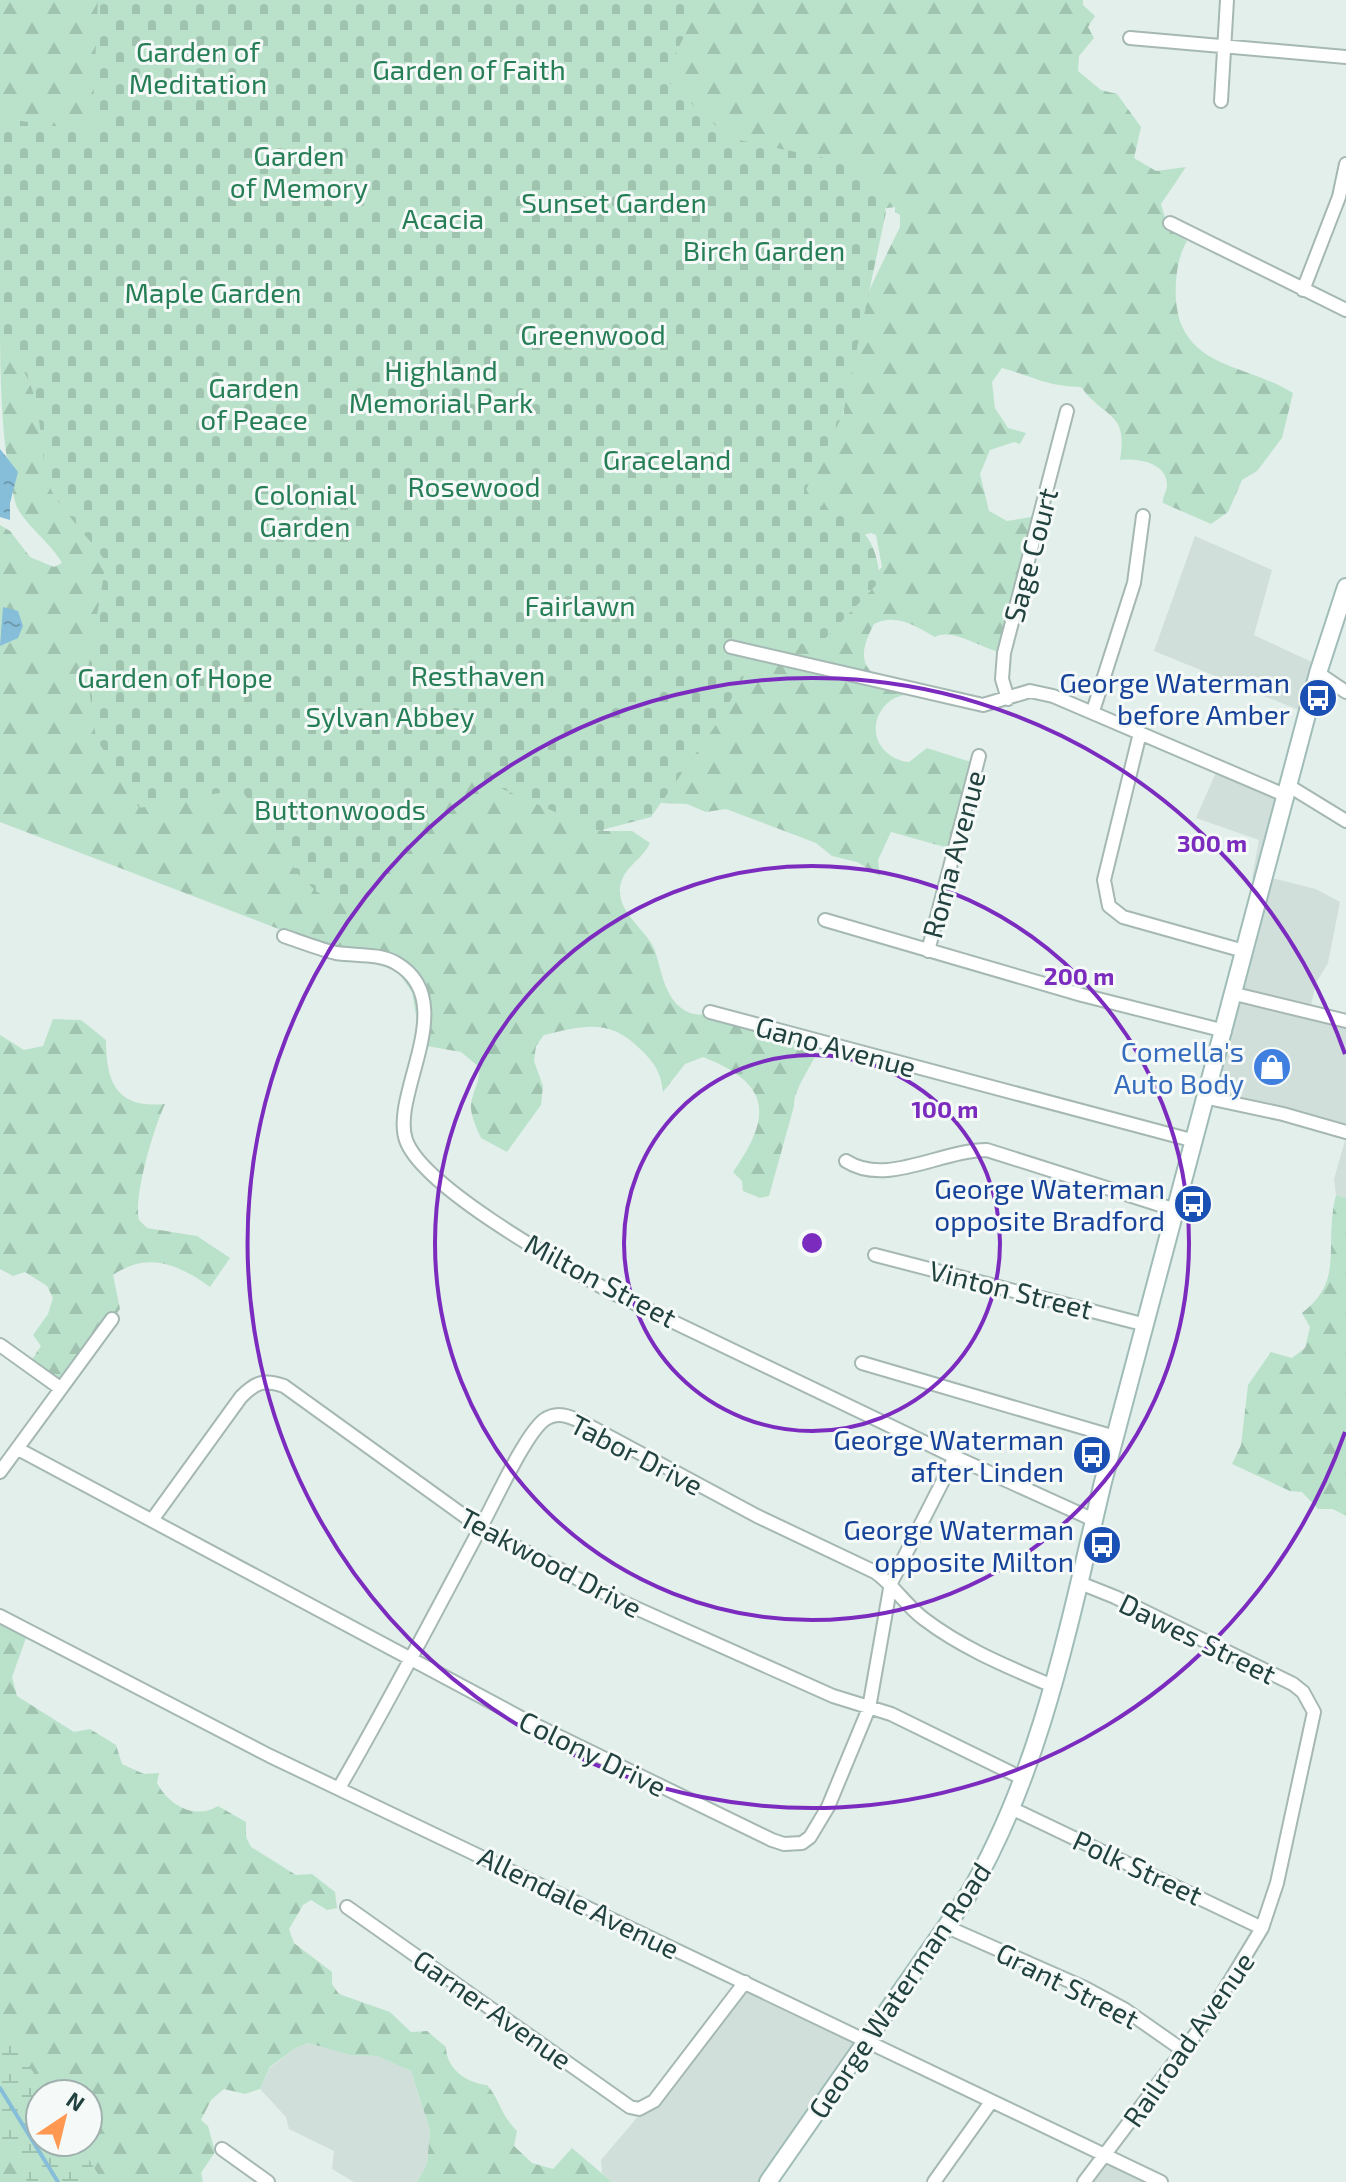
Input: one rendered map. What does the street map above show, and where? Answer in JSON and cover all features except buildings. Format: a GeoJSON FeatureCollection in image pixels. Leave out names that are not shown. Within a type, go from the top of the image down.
{"type":"FeatureCollection","features":[{"type":"Feature","properties":{"kind":"main road","name":"George Waterman Road"},"geometry":{"type":"LineString","coordinates":[[768,2182],[947,1927],[985,1867],[1024,1779],[1080,1583],[1115,1437],[1208,1098],[1318,673],[1346,587]]}},
{"type":"Feature","properties":{"kind":"street"},"geometry":{"type":"LineString","coordinates":[[1221,101],[1227,0]]}},
{"type":"Feature","properties":{"kind":"street"},"geometry":{"type":"LineString","coordinates":[[1130,38],[1346,57]]}},
{"type":"Feature","properties":{"kind":"street"},"geometry":{"type":"LineString","coordinates":[[1303,290],[1339,197],[1346,164]]}},
{"type":"Feature","properties":{"kind":"street"},"geometry":{"type":"LineString","coordinates":[[1170,223],[1346,310]]}},
{"type":"Feature","properties":{"kind":"street","name":"Sage Court"},"geometry":{"type":"LineString","coordinates":[[1008,699],[1002,679],[1004,653],[1067,411]]}},
{"type":"Feature","properties":{"kind":"street"},"geometry":{"type":"LineString","coordinates":[[1093,711],[1134,583],[1143,516]]}},
{"type":"Feature","properties":{"kind":"street"},"geometry":{"type":"LineString","coordinates":[[731,647],[950,700],[983,705],[1030,691],[1093,711],[1140,733],[1288,791],[1346,821]]}},
{"type":"Feature","properties":{"kind":"street"},"geometry":{"type":"LineString","coordinates":[[1318,673],[1346,692]]}},
{"type":"Feature","properties":{"kind":"street"},"geometry":{"type":"LineString","coordinates":[[1140,733],[1104,880],[1109,906],[1123,917],[1244,951]]}},
{"type":"Feature","properties":{"kind":"street","name":"Roma Avenue"},"geometry":{"type":"LineString","coordinates":[[928,951],[979,756]]}},
{"type":"Feature","properties":{"kind":"street"},"geometry":{"type":"LineString","coordinates":[[825,920],[1225,1031]]}},
{"type":"Feature","properties":{"kind":"street","name":"Milton Street"},"geometry":{"type":"LineString","coordinates":[[284,936],[337,953],[385,958],[405,970],[416,984],[425,1013],[420,1056],[403,1129],[407,1143],[428,1173],[559,1263],[609,1291],[1094,1520]]}},
{"type":"Feature","properties":{"kind":"street"},"geometry":{"type":"LineString","coordinates":[[1235,994],[1346,1021]]}},
{"type":"Feature","properties":{"kind":"street","name":"Gano Avenue"},"geometry":{"type":"LineString","coordinates":[[710,1012],[1195,1141]]}},
{"type":"Feature","properties":{"kind":"street"},"geometry":{"type":"LineString","coordinates":[[1208,1098],[1283,1114],[1346,1132]]}},
{"type":"Feature","properties":{"kind":"street"},"geometry":{"type":"LineString","coordinates":[[846,1161],[857,1168],[876,1173],[970,1150],[987,1150],[1176,1210]]}},
{"type":"Feature","properties":{"kind":"street","name":"Vinton Street"},"geometry":{"type":"LineString","coordinates":[[875,1255],[1146,1325]]}},
{"type":"Feature","properties":{"kind":"street"},"geometry":{"type":"LineString","coordinates":[[0,1472],[112,1319]]}},
{"type":"Feature","properties":{"kind":"street"},"geometry":{"type":"LineString","coordinates":[[0,1345],[60,1388]]}},
{"type":"Feature","properties":{"kind":"street"},"geometry":{"type":"LineString","coordinates":[[862,1363],[1115,1437]]}},
{"type":"Feature","properties":{"kind":"street","name":"Teakwood Drive"},"geometry":{"type":"LineString","coordinates":[[152,1520],[241,1397],[260,1381],[269,1381],[284,1386],[481,1528],[620,1601],[869,1708],[891,1714],[1024,1779]]}},
{"type":"Feature","properties":{"kind":"street","name":"Tabor Drive"},"geometry":{"type":"LineString","coordinates":[[339,1788],[412,1659],[450,1579],[542,1421],[567,1415],[891,1583],[912,1609],[952,1639],[1050,1685]]}},
{"type":"Feature","properties":{"kind":"street","name":"Colony Drive"},"geometry":{"type":"LineString","coordinates":[[18,1449],[527,1721],[784,1844],[802,1843],[820,1823],[869,1708],[891,1583],[955,1457]]}},
{"type":"Feature","properties":{"kind":"street","name":"Dawes Street"},"geometry":{"type":"LineString","coordinates":[[1080,1583],[1242,1657],[1293,1684],[1309,1701]]}},
{"type":"Feature","properties":{"kind":"street","name":"Allendale Avenue"},"geometry":{"type":"LineString","coordinates":[[0,1616],[339,1788],[1161,2182]]}},
{"type":"Feature","properties":{"kind":"street","name":"Railroad Avenue"},"geometry":{"type":"LineString","coordinates":[[1084,2182],[1184,2051],[1239,1971],[1262,1928],[1277,1883],[1313,1723],[1314,1712],[1309,1701]]}},
{"type":"Feature","properties":{"kind":"street","name":"Polk Street"},"geometry":{"type":"LineString","coordinates":[[1013,1809],[1262,1928]]}},
{"type":"Feature","properties":{"kind":"street","name":"Garner Avenue"},"geometry":{"type":"LineString","coordinates":[[347,1907],[630,2107],[639,2109],[654,2101],[745,1982]]}},
{"type":"Feature","properties":{"kind":"street","name":"Grant Street"},"geometry":{"type":"LineString","coordinates":[[947,1927],[1096,1994],[1184,2051]]}},
{"type":"Feature","properties":{"kind":"street"},"geometry":{"type":"LineString","coordinates":[[934,2182],[991,2102]]}},
{"type":"Feature","properties":{"kind":"street"},"geometry":{"type":"LineString","coordinates":[[222,2149],[268,2182]]}},
{"type":"Feature","properties":{"kind":"shaded area"},"geometry":{"type":"Polygon","coordinates":[[[1195,536],[1272,570],[1254,635],[1316,664],[1301,711],[1154,651],[1195,536]]]}},
{"type":"Feature","properties":{"kind":"shaded area"},"geometry":{"type":"Polygon","coordinates":[[[1217,770],[1288,801],[1272,878],[1316,889],[1340,902],[1328,963],[1316,983],[1310,1010],[1346,1022],[1346,1132],[1206,1097],[1263,886],[1252,878],[1259,840],[1196,818],[1217,770]]]}},
{"type":"Feature","properties":{"kind":"shaded area"},"geometry":{"type":"Polygon","coordinates":[[[1346,1137],[1346,1198],[1336,1195],[1334,1179],[1346,1137]]]}},
{"type":"Feature","properties":{"kind":"shaded area"},"geometry":{"type":"Polygon","coordinates":[[[746,1989],[860,2044],[769,2182],[612,2182],[602,2173],[601,2160],[746,1989]]]}},
{"type":"Feature","properties":{"kind":"shaded area"},"geometry":{"type":"Polygon","coordinates":[[[308,2043],[350,2055],[377,2056],[411,2071],[430,2130],[427,2164],[417,2182],[354,2182],[332,2169],[334,2151],[289,2129],[286,2117],[260,2089],[270,2068],[294,2049],[308,2043]]]}},
{"type":"Feature","properties":{"kind":"shaded area"},"geometry":{"type":"Polygon","coordinates":[[[1104,2161],[1108,2164],[1147,2182],[1086,2182],[1104,2161]]]}},
{"type":"Feature","properties":{"kind":"green space"},"geometry":{"type":"Polygon","coordinates":[[[0,0],[124,0],[141,167],[55,130],[19,121],[0,120],[0,0]]]}},
{"type":"Feature","properties":{"kind":"green space","name":"Highland Memorial Park"},"geometry":{"type":"Polygon","coordinates":[[[98,0],[690,0],[689,27],[663,77],[729,138],[849,163],[879,185],[886,212],[843,414],[802,498],[846,519],[866,535],[873,547],[880,581],[820,644],[770,643],[757,654],[718,722],[651,817],[598,831],[478,778],[460,785],[364,895],[345,905],[317,892],[299,875],[241,789],[139,808],[96,738],[87,674],[106,562],[53,494],[45,467],[34,394],[27,376],[0,343],[0,118],[92,131],[98,0]]]}},
{"type":"Feature","properties":{"kind":"green space"},"geometry":{"type":"Polygon","coordinates":[[[653,0],[1083,0],[1083,5],[1095,16],[1088,27],[1094,38],[1079,56],[1078,71],[1101,90],[1117,94],[1141,127],[1134,158],[1156,171],[1186,167],[1161,204],[1168,229],[1187,241],[1176,277],[1176,300],[1181,323],[1190,340],[1220,362],[1293,393],[1282,438],[1257,471],[1242,480],[1228,512],[1211,524],[1163,503],[1166,477],[1156,466],[1142,461],[1120,460],[1122,444],[1118,424],[1081,387],[1049,383],[1002,368],[992,382],[995,408],[1008,428],[1026,433],[1020,444],[1014,442],[990,450],[980,474],[989,511],[1007,521],[1037,516],[999,652],[957,636],[935,637],[898,620],[874,624],[867,639],[864,651],[868,669],[908,693],[890,701],[877,719],[877,739],[882,747],[898,759],[909,762],[927,748],[977,764],[952,849],[891,832],[878,860],[880,876],[857,862],[832,856],[816,843],[726,809],[706,812],[687,804],[661,803],[741,656],[849,599],[882,567],[876,535],[871,533],[850,538],[747,529],[824,442],[844,413],[843,387],[851,340],[858,317],[900,227],[900,215],[895,212],[895,207],[880,209],[748,166],[671,103],[654,57],[653,0]]]}},
{"type":"Feature","properties":{"kind":"green space"},"geometry":{"type":"Polygon","coordinates":[[[0,304],[458,753],[594,822],[604,831],[632,831],[650,843],[625,874],[620,897],[628,914],[652,944],[675,1002],[690,1013],[709,1014],[820,1044],[797,1092],[769,1196],[760,1198],[743,1191],[742,1181],[733,1172],[746,1152],[759,1118],[753,1090],[726,1067],[703,1057],[685,1064],[663,1092],[653,1063],[628,1038],[617,1032],[583,1027],[544,1035],[536,1046],[534,1061],[543,1086],[541,1105],[507,1152],[481,1138],[473,1119],[471,1104],[479,1067],[461,1052],[421,1045],[412,992],[393,965],[302,938],[0,822],[0,525],[10,531],[30,557],[54,567],[62,563],[16,505],[4,432],[0,304]]]}},
{"type":"Feature","properties":{"kind":"green space"},"geometry":{"type":"Polygon","coordinates":[[[53,1019],[81,1020],[106,1040],[108,1069],[125,1097],[136,1102],[165,1104],[142,1179],[139,1220],[147,1228],[197,1236],[230,1258],[210,1287],[186,1272],[163,1263],[138,1264],[113,1275],[120,1309],[57,1392],[25,1370],[41,1346],[33,1335],[48,1314],[53,1298],[47,1286],[25,1272],[13,1276],[0,1269],[0,1035],[24,1050],[43,1046],[53,1019]]]}},
{"type":"Feature","properties":{"kind":"green space"},"geometry":{"type":"Polygon","coordinates":[[[1336,1195],[1346,1198],[1346,1516],[1333,1509],[1318,1509],[1302,1492],[1290,1491],[1232,1464],[1241,1445],[1248,1385],[1271,1352],[1292,1358],[1305,1348],[1310,1327],[1302,1313],[1316,1300],[1329,1274],[1336,1195]]]}},
{"type":"Feature","properties":{"kind":"green space"},"geometry":{"type":"Polygon","coordinates":[[[0,1622],[26,1638],[12,1677],[17,1696],[74,1732],[90,1729],[116,1745],[122,1764],[144,1774],[159,1773],[157,1783],[176,1804],[201,1812],[218,1806],[246,1822],[246,1837],[251,1847],[296,1875],[312,1874],[335,1892],[337,1908],[327,1910],[311,1900],[303,1905],[289,1929],[294,1943],[332,1972],[332,1984],[339,1994],[390,2012],[411,2032],[427,2031],[446,2047],[453,2068],[465,2078],[487,2085],[491,2090],[517,2131],[514,2146],[532,2163],[553,2169],[572,2148],[612,2182],[417,2182],[427,2164],[430,2130],[411,2071],[377,2056],[350,2055],[308,2043],[294,2049],[270,2067],[260,2089],[245,2094],[224,2089],[211,2100],[201,2120],[208,2126],[215,2152],[201,2173],[203,2182],[0,2182],[0,1622]]]}},
{"type":"Feature","properties":{"kind":"green space"},"geometry":{"type":"Polygon","coordinates":[[[0,2023],[37,2078],[24,2078],[24,2158],[88,2158],[103,2182],[27,2182],[18,2156],[0,2136],[0,2023]]]}},
{"type":"Feature","properties":{"kind":"water"},"geometry":{"type":"Polygon","coordinates":[[[0,449],[18,472],[10,503],[10,520],[0,517],[0,449]]]}},
{"type":"Feature","properties":{"kind":"water"},"geometry":{"type":"Polygon","coordinates":[[[3,607],[18,611],[23,626],[18,638],[0,646],[3,607]]]}},
{"type":"Feature","properties":{"kind":"waterway"},"geometry":{"type":"LineString","coordinates":[[0,2088],[58,2182]]}},
{"type":"Feature","properties":{"kind":"place","name":"George Waterman before Amber"},"geometry":{"type":"Point","coordinates":[1318,698]}},
{"type":"Feature","properties":{"kind":"place","name":"Comella's Auto Body"},"geometry":{"type":"Point","coordinates":[1272,1067]}},
{"type":"Feature","properties":{"kind":"place","name":"George Waterman opposite Bradford"},"geometry":{"type":"Point","coordinates":[1193,1204]}},
{"type":"Feature","properties":{"kind":"place","name":"George Waterman after Linden"},"geometry":{"type":"Point","coordinates":[1092,1455]}},
{"type":"Feature","properties":{"kind":"place","name":"George Waterman opposite Milton"},"geometry":{"type":"Point","coordinates":[1102,1545]}},
{"type":"Feature","properties":{"kind":"park label","name":"Garden of Meditation"},"geometry":{"type":"Point","coordinates":[198,67]}},
{"type":"Feature","properties":{"kind":"park label","name":"Garden of Faith"},"geometry":{"type":"Point","coordinates":[469,69]}},
{"type":"Feature","properties":{"kind":"park label","name":"Garden of Memory"},"geometry":{"type":"Point","coordinates":[299,171]}},
{"type":"Feature","properties":{"kind":"park label","name":"Sunset Garden"},"geometry":{"type":"Point","coordinates":[614,202]}},
{"type":"Feature","properties":{"kind":"park label","name":"Acacia"},"geometry":{"type":"Point","coordinates":[443,218]}},
{"type":"Feature","properties":{"kind":"park label","name":"Birch Garden"},"geometry":{"type":"Point","coordinates":[764,250]}},
{"type":"Feature","properties":{"kind":"park label","name":"Maple Garden"},"geometry":{"type":"Point","coordinates":[213,292]}},
{"type":"Feature","properties":{"kind":"park label","name":"Greenwood"},"geometry":{"type":"Point","coordinates":[593,334]}},
{"type":"Feature","properties":{"kind":"park label","name":"Garden of Peace"},"geometry":{"type":"Point","coordinates":[254,403]}},
{"type":"Feature","properties":{"kind":"park label","name":"Graceland"},"geometry":{"type":"Point","coordinates":[667,459]}},
{"type":"Feature","properties":{"kind":"park label","name":"Rosewood"},"geometry":{"type":"Point","coordinates":[474,486]}},
{"type":"Feature","properties":{"kind":"park label","name":"Colonial Garden"},"geometry":{"type":"Point","coordinates":[305,510]}},
{"type":"Feature","properties":{"kind":"park label","name":"Fairlawn"},"geometry":{"type":"Point","coordinates":[580,605]}},
{"type":"Feature","properties":{"kind":"park label","name":"Resthaven"},"geometry":{"type":"Point","coordinates":[478,675]}},
{"type":"Feature","properties":{"kind":"park label","name":"Garden of Hope"},"geometry":{"type":"Point","coordinates":[175,677]}},
{"type":"Feature","properties":{"kind":"park label","name":"Sylvan Abbey"},"geometry":{"type":"Point","coordinates":[390,716]}},
{"type":"Feature","properties":{"kind":"park label","name":"Buttonwoods"},"geometry":{"type":"Point","coordinates":[340,809]}}]}
